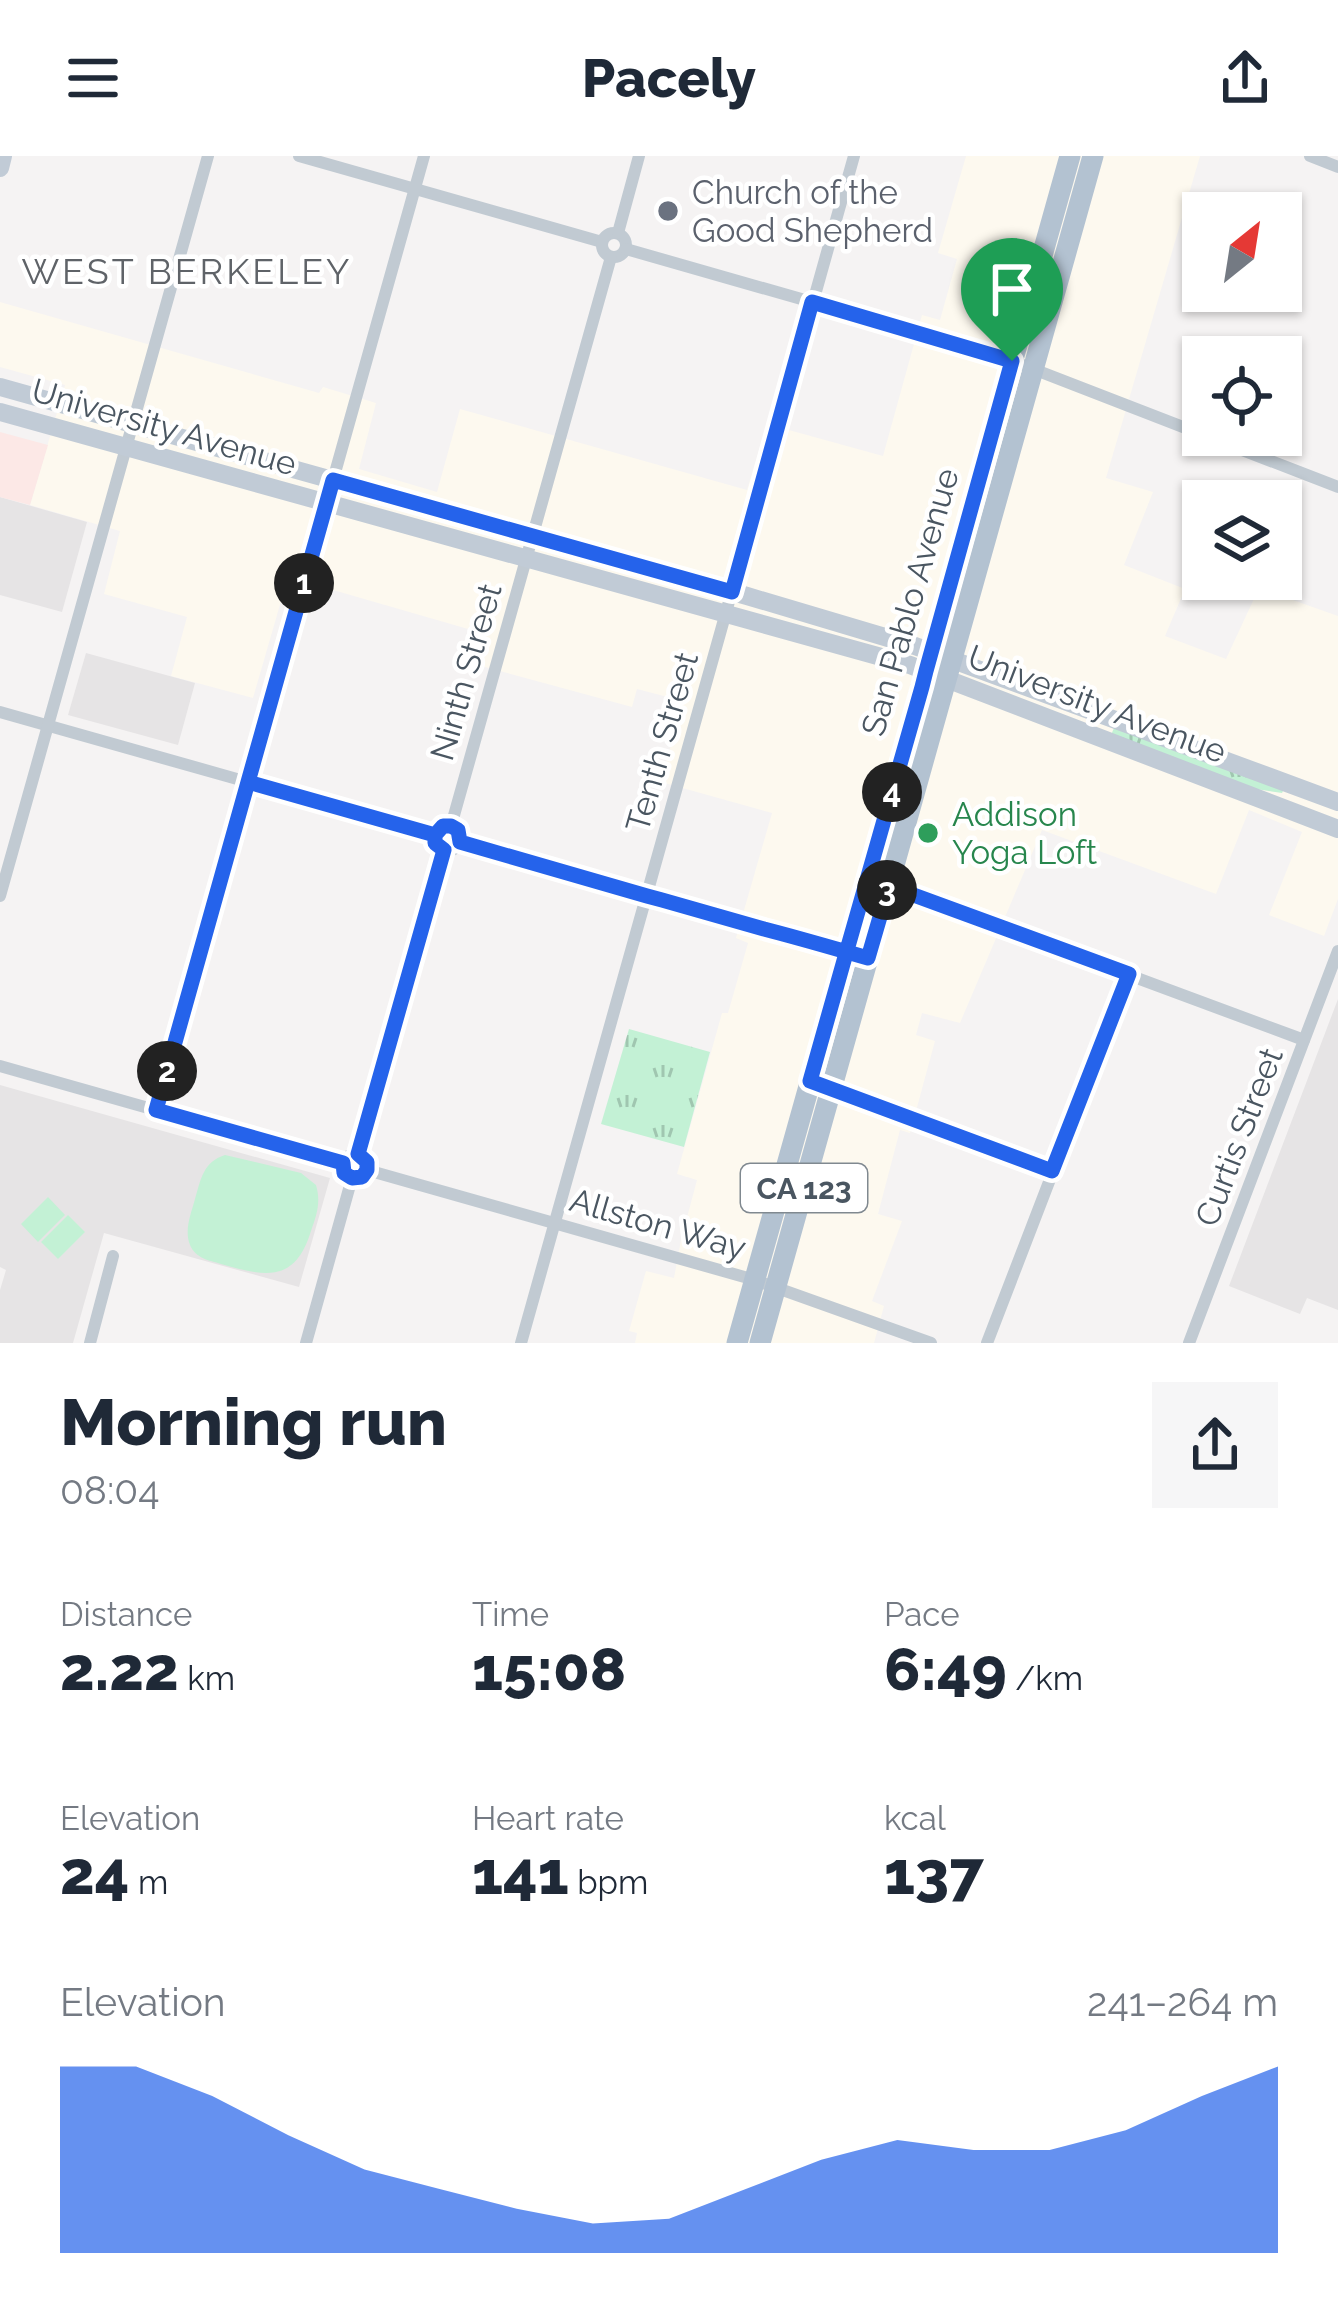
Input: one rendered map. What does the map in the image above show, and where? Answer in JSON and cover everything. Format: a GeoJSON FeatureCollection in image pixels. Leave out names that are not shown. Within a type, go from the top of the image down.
{"type":"FeatureCollection","features":[{"type":"Feature","properties":{"kind":"main road"},"geometry":{"type":"LineString","coordinates":[[0,168],[3,156]]}},
{"type":"Feature","properties":{"kind":"main road","name":"San Pablo Avenue"},"geometry":{"type":"LineString","coordinates":[[760,1343],[766,1284],[810,1081],[857,955],[889,886],[1012,361],[1070,156]]}},
{"type":"Feature","properties":{"kind":"main road","name":"San Pablo Avenue"},"geometry":{"type":"LineString","coordinates":[[737,1343],[766,1284],[833,1088],[857,955],[939,665],[1034,371],[1093,156]]}},
{"type":"Feature","properties":{"kind":"main road","name":"University Avenue"},"geometry":{"type":"LineString","coordinates":[[0,387],[732,592],[1338,802]]}},
{"type":"Feature","properties":{"kind":"main road","name":"University Avenue"},"geometry":{"type":"LineString","coordinates":[[0,412],[725,616],[939,665],[1338,829]]}},
{"type":"Feature","properties":{"kind":"street"},"geometry":{"type":"LineString","coordinates":[[0,896],[208,156]]}},
{"type":"Feature","properties":{"kind":"street"},"geometry":{"type":"LineString","coordinates":[[299,156],[602,242]]}},
{"type":"Feature","properties":{"kind":"street"},"geometry":{"type":"LineString","coordinates":[[156,1110],[424,156]]}},
{"type":"Feature","properties":{"kind":"street"},"geometry":{"type":"LineString","coordinates":[[618,233],[639,156]]}},
{"type":"Feature","properties":{"kind":"street","name":"Tenth Street"},"geometry":{"type":"LineString","coordinates":[[521,1343],[854,156]]}},
{"type":"Feature","properties":{"kind":"street"},"geometry":{"type":"LineString","coordinates":[[1310,156],[1338,167]]}},
{"type":"Feature","properties":{"kind":"street"},"geometry":{"type":"LineString","coordinates":[[602,242],[608,234],[618,233]]}},
{"type":"Feature","properties":{"kind":"street"},"geometry":{"type":"LineString","coordinates":[[602,242],[605,253],[620,255],[626,241],[618,233]]}},
{"type":"Feature","properties":{"kind":"street"},"geometry":{"type":"LineString","coordinates":[[626,249],[1012,361],[1338,487]]}},
{"type":"Feature","properties":{"kind":"street","name":"Ninth Street"},"geometry":{"type":"LineString","coordinates":[[451,826],[611,256]]}},
{"type":"Feature","properties":{"kind":"street"},"geometry":{"type":"LineString","coordinates":[[0,712],[435,835]]}},
{"type":"Feature","properties":{"kind":"street"},"geometry":{"type":"LineString","coordinates":[[443,826],[451,826],[458,830],[460,842],[444,850],[435,843],[435,835],[443,826]]}},
{"type":"Feature","properties":{"kind":"street"},"geometry":{"type":"LineString","coordinates":[[460,842],[857,955]]}},
{"type":"Feature","properties":{"kind":"street"},"geometry":{"type":"LineString","coordinates":[[358,1154],[444,850]]}},
{"type":"Feature","properties":{"kind":"street"},"geometry":{"type":"LineString","coordinates":[[889,886],[1304,1040]]}},
{"type":"Feature","properties":{"kind":"street","name":"Curtis Street"},"geometry":{"type":"LineString","coordinates":[[1189,1343],[1338,951]]}},
{"type":"Feature","properties":{"kind":"street"},"geometry":{"type":"LineString","coordinates":[[987,1343],[1129,974]]}},
{"type":"Feature","properties":{"kind":"street"},"geometry":{"type":"LineString","coordinates":[[0,1066],[343,1163]]}},
{"type":"Feature","properties":{"kind":"street"},"geometry":{"type":"LineString","coordinates":[[810,1081],[1052,1171]]}},
{"type":"Feature","properties":{"kind":"street"},"geometry":{"type":"LineString","coordinates":[[351,1154],[358,1154],[367,1162],[367,1170],[362,1177],[352,1178],[344,1173],[343,1163],[351,1154]]}},
{"type":"Feature","properties":{"kind":"street","name":"Allston Way"},"geometry":{"type":"LineString","coordinates":[[367,1170],[766,1284],[931,1343]]}},
{"type":"Feature","properties":{"kind":"street"},"geometry":{"type":"LineString","coordinates":[[306,1343],[352,1178]]}},
{"type":"Feature","properties":{"kind":"street"},"geometry":{"type":"LineString","coordinates":[[90,1343],[113,1256]]}},
{"type":"Feature","properties":{"kind":"shaded area"},"geometry":{"type":"Polygon","coordinates":[[[966,156],[1200,156],[1189,192],[1182,192],[1182,218],[1106,478],[1153,492],[1124,565],[1182,588],[1165,636],[1226,659],[1253,600],[1293,600],[1338,616],[1338,899],[1324,936],[1269,915],[1302,832],[1249,810],[1216,894],[1042,830],[960,1023],[922,1013],[916,1035],[935,1041],[910,1133],[900,1130],[878,1214],[902,1221],[872,1301],[884,1306],[874,1343],[635,1343],[637,1333],[629,1331],[646,1271],[674,1278],[697,1180],[677,1174],[722,1013],[728,1013],[748,943],[736,938],[772,813],[661,782],[683,701],[637,689],[632,707],[474,664],[482,633],[288,577],[253,698],[171,676],[187,617],[104,594],[120,531],[30,505],[65,385],[0,367],[0,302],[319,393],[323,387],[376,403],[359,469],[437,492],[460,409],[747,490],[767,424],[883,456],[922,315],[940,320],[957,259],[938,253],[966,156]]]}},
{"type":"Feature","properties":{"kind":"shaded area"},"geometry":{"type":"Polygon","coordinates":[[[0,432],[48,445],[30,505],[0,497],[0,432]]]}},
{"type":"Feature","properties":{"kind":"shaded area"},"geometry":{"type":"Polygon","coordinates":[[[0,497],[87,522],[62,612],[0,595],[0,497]]]}},
{"type":"Feature","properties":{"kind":"shaded area"},"geometry":{"type":"Polygon","coordinates":[[[86,653],[195,683],[178,745],[68,715],[86,653]]]}},
{"type":"Feature","properties":{"kind":"shaded area"},"geometry":{"type":"Polygon","coordinates":[[[1338,999],[1338,1310],[1307,1298],[1300,1314],[1229,1286],[1338,999]]]}},
{"type":"Feature","properties":{"kind":"shaded area"},"geometry":{"type":"Polygon","coordinates":[[[0,1085],[330,1178],[299,1287],[104,1233],[73,1343],[0,1343],[0,1290],[6,1270],[0,1267],[0,1085]]]}},
{"type":"Feature","properties":{"kind":"green space"},"geometry":{"type":"Polygon","coordinates":[[[1114,728],[1284,789],[1282,793],[1256,789],[1111,735],[1114,728]]]}},
{"type":"Feature","properties":{"kind":"green space"},"geometry":{"type":"Polygon","coordinates":[[[629,1029],[710,1052],[684,1147],[601,1124],[629,1029]]]}},
{"type":"Feature","properties":{"kind":"green space"},"geometry":{"type":"Polygon","coordinates":[[[225,1155],[301,1173],[316,1185],[313,1225],[297,1260],[287,1268],[252,1272],[208,1260],[193,1250],[188,1228],[201,1178],[212,1162],[225,1155]]]}},
{"type":"Feature","properties":{"kind":"green space"},"geometry":{"type":"Polygon","coordinates":[[[48,1197],[65,1215],[38,1242],[21,1224],[48,1197]]]}},
{"type":"Feature","properties":{"kind":"green space"},"geometry":{"type":"Polygon","coordinates":[[[68,1215],[85,1232],[58,1259],[41,1242],[68,1215]]]}},
{"type":"Feature","properties":{"kind":"place","name":"Church of the Good Shepherd"},"geometry":{"type":"Point","coordinates":[668,211]}},
{"type":"Feature","properties":{"kind":"place","name":"Addison Yoga Loft"},"geometry":{"type":"Point","coordinates":[928,833]}},
{"type":"Feature","properties":{"kind":"district","name":"WEST BERKELEY"},"geometry":{"type":"Point","coordinates":[187,271]}},
{"type":"Feature","properties":{"kind":"route"},"geometry":{"type":"LineString","coordinates":[[1012,361],[812,302],[732,592],[333,480],[248,782],[341,808],[428,833],[435,835],[435,843],[444,850],[358,1154],[367,1162],[367,1170],[362,1177],[352,1178],[344,1173],[343,1163],[156,1110],[248,782],[435,835],[443,826],[451,826],[458,830],[460,842],[647,896],[778,933],[846,952],[868,958],[889,886],[1129,974],[1052,1171],[810,1081],[846,952],[966,533],[1012,361]]}}]}
